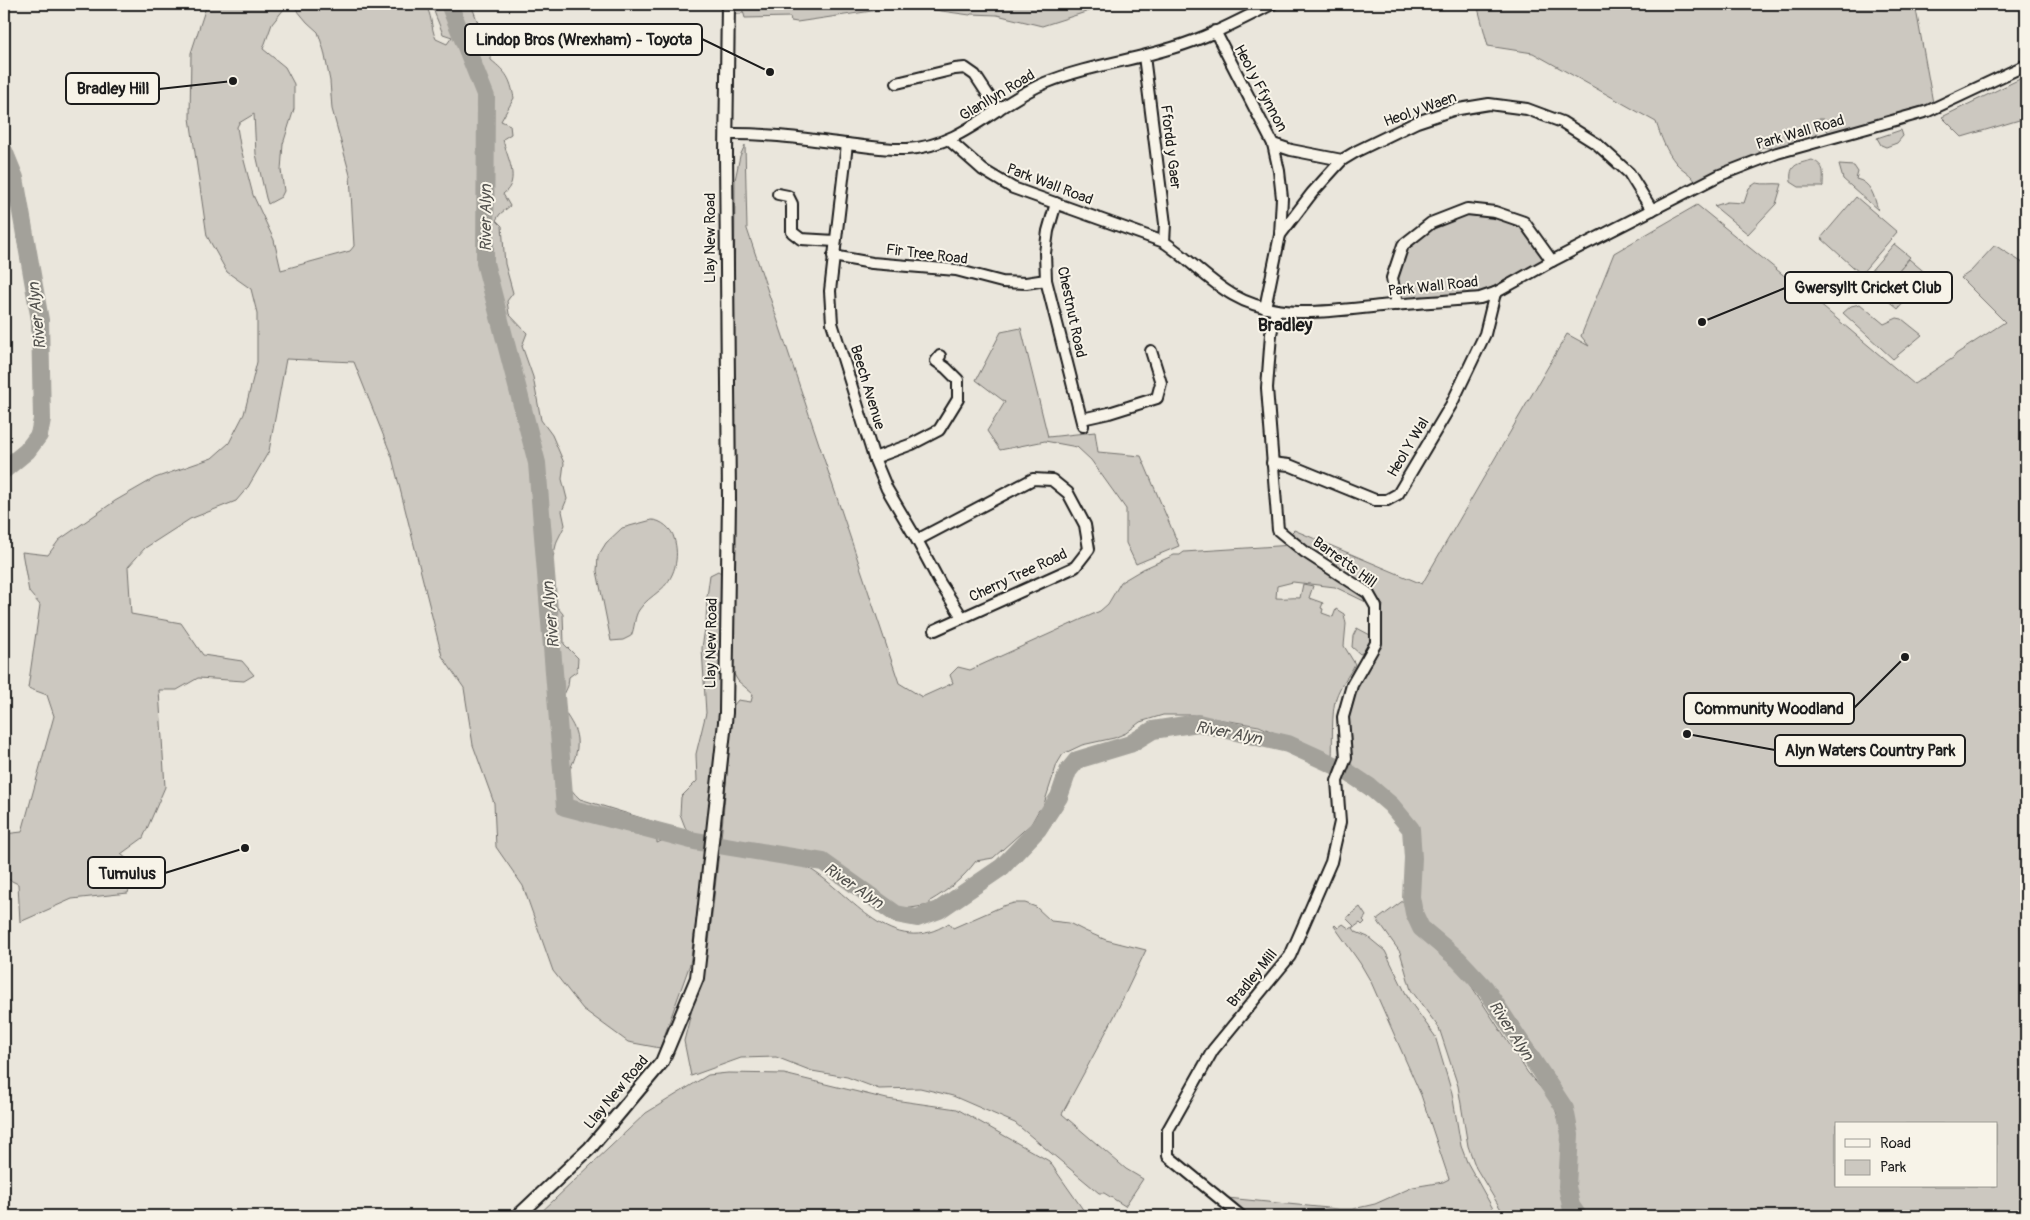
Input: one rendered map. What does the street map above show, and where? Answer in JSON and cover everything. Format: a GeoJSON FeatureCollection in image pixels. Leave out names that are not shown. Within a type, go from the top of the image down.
{"type":"FeatureCollection","features":[{"type":"Feature","properties":{"kind":"main road","name":"Llay New Road"},"geometry":{"type":"LineString","coordinates":[[518,1216],[590,1148],[662,1062],[696,978],[726,713],[729,499],[726,134],[728,4]]}},
{"type":"Feature","properties":{"kind":"street","name":"Glanllyn Road"},"geometry":{"type":"LineString","coordinates":[[726,134],[753,133],[907,149],[949,140],[1043,83],[1071,73],[1175,48],[1272,4]]}},
{"type":"Feature","properties":{"kind":"street","name":"Heol y Ffynnon"},"geometry":{"type":"LineString","coordinates":[[1215,31],[1274,144],[1282,198],[1280,235],[1265,308]]}},
{"type":"Feature","properties":{"kind":"street","name":"Ffordd y Gaer"},"geometry":{"type":"LineString","coordinates":[[1144,56],[1165,224],[1164,242]]}},
{"type":"Feature","properties":{"kind":"street","name":"Park Wall Road"},"geometry":{"type":"LineString","coordinates":[[949,140],[968,159],[999,181],[1013,188],[1164,242],[1234,296],[1276,311],[1298,313],[1331,311],[1480,298],[1495,293],[1552,261],[1720,175],[1749,163],[1928,111],[2026,65]]}},
{"type":"Feature","properties":{"kind":"street"},"geometry":{"type":"LineString","coordinates":[[897,83],[966,68],[975,75],[998,110]]}},
{"type":"Feature","properties":{"kind":"street","name":"Heol y Waen"},"geometry":{"type":"LineString","coordinates":[[1280,235],[1312,193],[1342,160],[1408,126],[1454,110],[1490,104],[1527,109],[1562,122],[1597,144],[1629,173],[1652,210]]}},
{"type":"Feature","properties":{"kind":"street","name":"Beech Avenue"},"geometry":{"type":"LineString","coordinates":[[847,144],[830,291],[832,322],[874,458],[887,489],[940,583],[962,617]]}},
{"type":"Feature","properties":{"kind":"street"},"geometry":{"type":"LineString","coordinates":[[1274,144],[1291,150],[1342,160]]}},
{"type":"Feature","properties":{"kind":"street"},"geometry":{"type":"LineString","coordinates":[[778,194],[788,196],[792,204],[792,232],[801,239],[835,241]]}},
{"type":"Feature","properties":{"kind":"street","name":"Chestnut Road"},"geometry":{"type":"LineString","coordinates":[[1056,203],[1048,231],[1045,253],[1046,280],[1083,422],[1156,398],[1161,383],[1150,355]]}},
{"type":"Feature","properties":{"kind":"street"},"geometry":{"type":"LineString","coordinates":[[1397,305],[1392,278],[1403,245],[1431,223],[1467,209],[1496,212],[1524,222],[1552,261]]}},
{"type":"Feature","properties":{"kind":"street","name":"Fir Tree Road"},"geometry":{"type":"LineString","coordinates":[[834,256],[872,263],[956,270],[1002,282],[1026,283],[1046,280]]}},
{"type":"Feature","properties":{"kind":"street","name":"Heol Y Wal"},"geometry":{"type":"LineString","coordinates":[[1272,463],[1289,465],[1375,500],[1387,500],[1398,494],[1451,405],[1485,334],[1495,293]]}},
{"type":"Feature","properties":{"kind":"street"},"geometry":{"type":"LineString","coordinates":[[1272,463],[1266,388],[1271,334],[1276,311]]}},
{"type":"Feature","properties":{"kind":"street"},"geometry":{"type":"LineString","coordinates":[[874,458],[912,444],[939,430],[958,399],[958,380],[946,368],[935,362]]}},
{"type":"Feature","properties":{"kind":"street","name":"Barretts Hill"},"geometry":{"type":"LineString","coordinates":[[1272,463],[1278,530],[1305,552],[1368,593],[1376,607],[1378,625],[1376,643],[1352,685],[1343,717]]}},
{"type":"Feature","properties":{"kind":"street","name":"Cherry Tree Road"},"geometry":{"type":"LineString","coordinates":[[917,540],[1033,479],[1052,480],[1068,493],[1085,525],[1089,549],[1075,567],[935,630]]}},
{"type":"Feature","properties":{"kind":"street","name":"Bradley Mill"},"geometry":{"type":"LineString","coordinates":[[1241,1216],[1168,1156],[1168,1130],[1213,1050],[1290,956],[1330,862],[1340,822],[1337,781],[1346,758],[1343,717]]}},
{"type":"Feature","properties":{"kind":"green space"},"geometry":{"type":"Polygon","coordinates":[[[207,4],[288,4],[272,24],[263,49],[285,67],[294,84],[294,109],[283,144],[281,170],[284,191],[281,197],[268,204],[256,154],[254,114],[239,123],[237,127],[253,195],[274,240],[281,270],[350,251],[354,246],[350,175],[332,109],[330,81],[324,51],[318,32],[292,4],[424,4],[429,12],[436,39],[447,44],[452,37],[443,34],[432,4],[471,4],[478,23],[479,34],[491,45],[491,60],[504,72],[511,85],[514,98],[501,121],[510,125],[511,134],[503,139],[512,175],[509,188],[503,194],[510,206],[496,220],[502,226],[505,264],[513,293],[507,301],[509,314],[527,333],[522,346],[533,377],[541,420],[552,435],[564,463],[562,479],[567,499],[562,511],[565,525],[557,541],[549,574],[551,600],[563,614],[564,644],[578,658],[577,671],[569,677],[568,686],[562,699],[565,712],[577,739],[577,749],[568,777],[569,784],[572,791],[580,799],[687,832],[680,814],[681,797],[697,781],[696,754],[706,713],[702,648],[710,575],[718,571],[724,575],[721,708],[706,851],[690,964],[660,1048],[628,1042],[583,1009],[553,971],[523,886],[496,847],[494,803],[473,745],[464,688],[442,656],[392,457],[354,362],[286,359],[269,451],[248,487],[236,501],[190,519],[145,548],[128,567],[131,614],[181,623],[203,655],[242,661],[254,675],[244,681],[198,678],[177,690],[159,690],[165,787],[143,838],[121,854],[135,866],[128,893],[72,899],[20,922],[18,884],[4,877],[4,834],[22,832],[54,716],[47,695],[28,688],[40,605],[29,592],[22,552],[48,555],[59,540],[115,501],[155,478],[212,458],[229,443],[244,414],[257,362],[257,313],[251,289],[227,272],[207,236],[190,118],[191,53],[207,4]],[[632,831],[641,832],[657,840],[657,843],[670,837],[677,838],[671,831],[632,831]]]}},
{"type":"Feature","properties":{"kind":"green space"},"geometry":{"type":"Polygon","coordinates":[[[735,4],[1111,4],[1042,26],[997,15],[970,15],[906,6],[797,22],[791,21],[790,17],[745,18],[743,11],[741,14],[736,14],[735,4]]]}},
{"type":"Feature","properties":{"kind":"green space"},"geometry":{"type":"Polygon","coordinates":[[[1477,4],[1915,4],[1933,103],[1829,133],[1822,123],[1824,119],[1815,119],[1818,133],[1815,137],[1772,153],[1769,148],[1760,148],[1758,157],[1696,183],[1672,158],[1664,144],[1656,122],[1533,53],[1488,46],[1477,4]]]}},
{"type":"Feature","properties":{"kind":"green space"},"geometry":{"type":"Polygon","coordinates":[[[2026,76],[2026,118],[1962,137],[1942,117],[2026,76]]]}},
{"type":"Feature","properties":{"kind":"green space"},"geometry":{"type":"Polygon","coordinates":[[[1901,130],[1903,136],[1897,143],[1886,147],[1881,145],[1877,138],[1901,130]]]}},
{"type":"Feature","properties":{"kind":"green space"},"geometry":{"type":"Polygon","coordinates":[[[745,145],[747,229],[899,683],[922,697],[953,683],[950,675],[958,667],[970,670],[1100,611],[1108,604],[1121,582],[1143,569],[1174,555],[1180,555],[1184,552],[1293,545],[1366,595],[1368,603],[1335,587],[1293,582],[1277,586],[1276,598],[1300,598],[1303,584],[1313,586],[1309,598],[1323,603],[1322,613],[1333,617],[1336,609],[1344,614],[1346,624],[1344,646],[1355,664],[1340,689],[1334,704],[1332,758],[1259,726],[1193,715],[1163,715],[1140,722],[1126,733],[1114,738],[1082,745],[1063,754],[1057,764],[1042,810],[1039,810],[1031,824],[993,858],[976,861],[955,883],[930,901],[930,905],[904,909],[883,899],[861,882],[854,880],[819,856],[721,839],[733,706],[738,700],[751,702],[753,694],[738,681],[732,671],[735,180],[740,156],[745,145]]]}},
{"type":"Feature","properties":{"kind":"green space"},"geometry":{"type":"Polygon","coordinates":[[[1812,160],[1822,167],[1823,187],[1799,187],[1791,182],[1793,168],[1812,160]]]}},
{"type":"Feature","properties":{"kind":"green space"},"geometry":{"type":"Polygon","coordinates":[[[1839,165],[1854,166],[1858,172],[1856,179],[1868,186],[1878,210],[1843,179],[1839,165]]]}},
{"type":"Feature","properties":{"kind":"green space"},"geometry":{"type":"Polygon","coordinates":[[[1756,183],[1782,184],[1776,204],[1748,234],[1714,206],[1727,202],[1744,203],[1749,188],[1756,183]]]}},
{"type":"Feature","properties":{"kind":"green space"},"geometry":{"type":"Polygon","coordinates":[[[1856,197],[1897,232],[1861,274],[1821,238],[1856,197]]]}},
{"type":"Feature","properties":{"kind":"green space"},"geometry":{"type":"Polygon","coordinates":[[[1697,205],[1914,384],[2005,322],[1961,278],[1971,271],[1994,246],[2026,265],[2026,1216],[1578,1216],[1571,1206],[1567,1186],[1570,1135],[1565,1109],[1485,988],[1458,959],[1421,928],[1414,913],[1411,897],[1413,858],[1411,829],[1391,805],[1343,769],[1345,717],[1352,685],[1378,644],[1383,605],[1288,536],[1294,530],[1422,584],[1567,334],[1589,346],[1581,336],[1614,253],[1697,205]]]}},
{"type":"Feature","properties":{"kind":"green space"},"geometry":{"type":"Polygon","coordinates":[[[1467,209],[1524,222],[1552,261],[1495,293],[1397,305],[1392,278],[1403,245],[1431,223],[1467,209]]]}},
{"type":"Feature","properties":{"kind":"green space"},"geometry":{"type":"Polygon","coordinates":[[[1894,244],[1910,257],[1877,295],[1862,281],[1894,244]]]}},
{"type":"Feature","properties":{"kind":"green space"},"geometry":{"type":"Polygon","coordinates":[[[1909,259],[1928,275],[1898,309],[1880,294],[1909,259]]]}},
{"type":"Feature","properties":{"kind":"green space"},"geometry":{"type":"Polygon","coordinates":[[[1860,304],[1884,324],[1897,318],[1902,319],[1922,335],[1893,359],[1843,313],[1851,306],[1860,304]]]}},
{"type":"Feature","properties":{"kind":"green space"},"geometry":{"type":"Polygon","coordinates":[[[1021,328],[1048,437],[1095,432],[1098,452],[1141,456],[1179,546],[1136,564],[1126,543],[1126,509],[1091,460],[1077,447],[1045,441],[1000,450],[987,431],[1005,402],[976,380],[1001,332],[1021,328]]]}},
{"type":"Feature","properties":{"kind":"green space"},"geometry":{"type":"Polygon","coordinates":[[[652,520],[662,523],[669,528],[673,535],[676,545],[675,567],[664,586],[639,610],[631,636],[623,640],[611,641],[597,571],[598,556],[606,543],[622,528],[652,520]]]}},
{"type":"Feature","properties":{"kind":"green space"},"geometry":{"type":"Polygon","coordinates":[[[1357,628],[1372,636],[1368,650],[1360,654],[1352,647],[1353,636],[1357,628]]]}},
{"type":"Feature","properties":{"kind":"green space"},"geometry":{"type":"Polygon","coordinates":[[[719,852],[766,856],[801,864],[826,880],[874,920],[891,929],[909,934],[928,932],[949,923],[953,928],[1003,906],[1025,903],[1036,907],[1051,921],[1069,923],[1106,940],[1146,950],[1114,1017],[1062,1114],[1126,1169],[1143,1179],[1125,1206],[1104,1193],[1099,1193],[1015,1123],[953,1096],[920,1088],[879,1089],[847,1077],[812,1071],[776,1057],[741,1058],[691,1076],[684,1041],[709,942],[719,852]]]}},
{"type":"Feature","properties":{"kind":"green space"},"geometry":{"type":"Polygon","coordinates":[[[1404,900],[1416,931],[1433,949],[1465,976],[1528,1073],[1553,1102],[1564,1136],[1562,1160],[1565,1205],[1569,1216],[1505,1216],[1476,1168],[1468,1146],[1458,1086],[1439,1028],[1411,990],[1400,952],[1377,920],[1404,900]]]}},
{"type":"Feature","properties":{"kind":"green space"},"geometry":{"type":"Polygon","coordinates":[[[1360,907],[1366,916],[1363,920],[1365,922],[1353,928],[1385,951],[1409,1000],[1435,1036],[1452,1093],[1461,1146],[1467,1162],[1497,1216],[1251,1216],[1227,1198],[1353,1209],[1375,1204],[1413,1187],[1443,1182],[1449,1179],[1421,1095],[1371,982],[1334,926],[1338,928],[1343,924],[1350,929],[1354,926],[1346,918],[1360,907]]]}},
{"type":"Feature","properties":{"kind":"green space"},"geometry":{"type":"Polygon","coordinates":[[[728,1073],[784,1074],[887,1099],[957,1109],[1049,1161],[1084,1211],[1085,1216],[537,1216],[646,1113],[708,1075],[728,1073]]]}},
{"type":"Feature","properties":{"kind":"waterway","name":"River Alyn"},"geometry":{"type":"LineString","coordinates":[[449,4],[486,97],[485,263],[537,463],[565,807],[695,841],[823,862],[896,914],[917,918],[939,910],[1002,867],[1038,829],[1059,797],[1068,771],[1077,760],[1130,744],[1153,730],[1198,723],[1288,744],[1343,769],[1370,787],[1391,805],[1411,829],[1413,858],[1411,897],[1414,913],[1421,928],[1458,959],[1485,988],[1565,1109],[1570,1135],[1567,1186],[1571,1206],[1578,1216]]}},
{"type":"Feature","properties":{"kind":"waterway","name":"River Alyn"},"geometry":{"type":"LineString","coordinates":[[4,151],[15,178],[40,320],[42,419],[39,435],[27,451],[4,470]]}},
{"type":"Feature","properties":{"kind":"place","name":"Lindop Bros (Wrexham) - Toyota"},"geometry":{"type":"Point","coordinates":[770,72]}},
{"type":"Feature","properties":{"kind":"place","name":"Bradley Hill"},"geometry":{"type":"Point","coordinates":[233,81]}},
{"type":"Feature","properties":{"kind":"place","name":"Gwersyllt Cricket Club"},"geometry":{"type":"Point","coordinates":[1702,322]}},
{"type":"Feature","properties":{"kind":"place","name":"Community Woodland"},"geometry":{"type":"Point","coordinates":[1905,657]}},
{"type":"Feature","properties":{"kind":"place","name":"Alyn Waters Country Park"},"geometry":{"type":"Point","coordinates":[1687,734]}},
{"type":"Feature","properties":{"kind":"place","name":"Tumulus"},"geometry":{"type":"Point","coordinates":[245,848]}},
{"type":"Feature","properties":{"kind":"district","name":"Bradley"},"geometry":{"type":"Point","coordinates":[1285,325]}}]}
